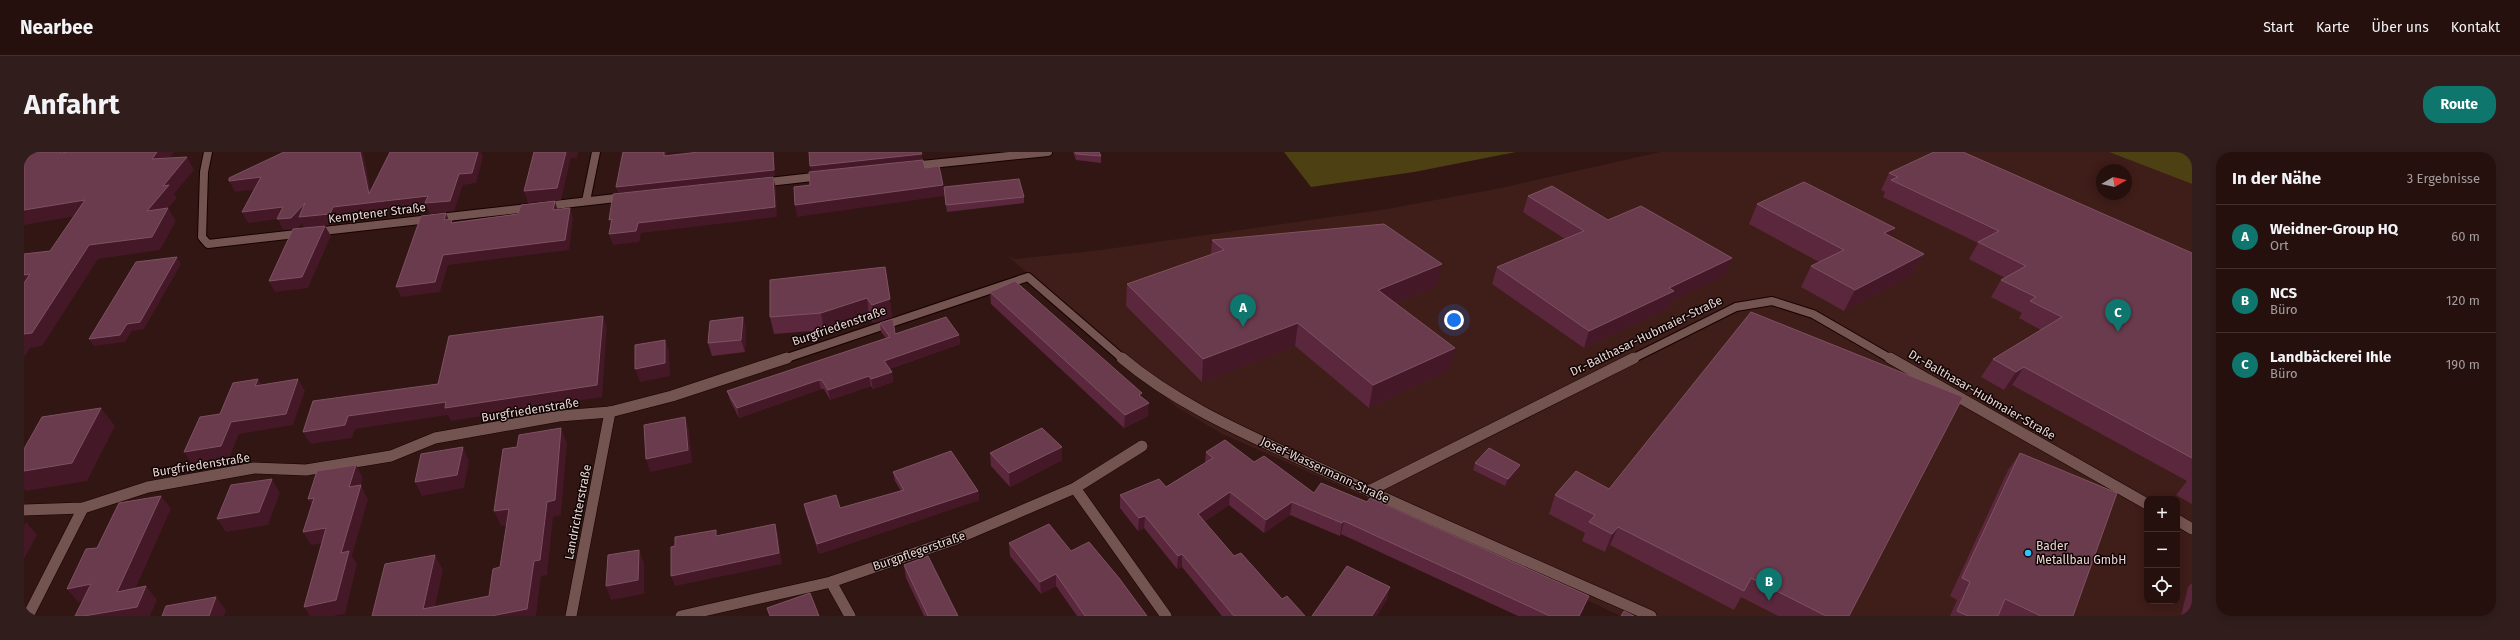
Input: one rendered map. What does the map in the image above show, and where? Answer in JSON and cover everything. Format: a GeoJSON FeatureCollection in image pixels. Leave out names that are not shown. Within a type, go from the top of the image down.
{"type":"FeatureCollection","features":[{"type":"Feature","properties":{"kind":"street","name":"Kemptener Straße"},"geometry":{"type":"LineString","coordinates":[[208,152],[204,172],[202,237],[208,244],[633,196]]}},
{"type":"Feature","properties":{"kind":"street"},"geometry":{"type":"LineString","coordinates":[[586,201],[596,152]]}},
{"type":"Feature","properties":{"kind":"street"},"geometry":{"type":"LineString","coordinates":[[944,152],[946,163]]}},
{"type":"Feature","properties":{"kind":"street"},"geometry":{"type":"LineString","coordinates":[[900,168],[1048,152]]}},
{"type":"Feature","properties":{"kind":"street"},"geometry":{"type":"LineString","coordinates":[[752,183],[830,175]]}},
{"type":"Feature","properties":{"kind":"street","name":"Burgfriedenstraße"},"geometry":{"type":"LineString","coordinates":[[24,510],[83,508],[148,486],[254,468],[306,470],[391,456],[435,438],[559,416],[610,412],[672,396],[1028,277]]}},
{"type":"Feature","properties":{"kind":"street","name":"Josef-Wassermann-Straße"},"geometry":{"type":"LineString","coordinates":[[1028,277],[1140,373],[1198,411],[1369,491],[1651,616]]}},
{"type":"Feature","properties":{"kind":"street","name":"Dr.-Balthasar-Hubmaier-Straße"},"geometry":{"type":"LineString","coordinates":[[1369,491],[1736,307],[1772,301],[1814,314],[2144,502]]}},
{"type":"Feature","properties":{"kind":"street","name":"Landrichterstraße"},"geometry":{"type":"LineString","coordinates":[[572,616],[610,412]]}},
{"type":"Feature","properties":{"kind":"street","name":"Burgpflegerstraße"},"geometry":{"type":"LineString","coordinates":[[681,616],[831,582],[956,539],[1075,488],[1142,446]]}},
{"type":"Feature","properties":{"kind":"street"},"geometry":{"type":"LineString","coordinates":[[1075,488],[1166,616]]}},
{"type":"Feature","properties":{"kind":"street"},"geometry":{"type":"LineString","coordinates":[[28,616],[83,508]]}},
{"type":"Feature","properties":{"kind":"street"},"geometry":{"type":"LineString","coordinates":[[2180,522],[2192,529]]}},
{"type":"Feature","properties":{"kind":"street"},"geometry":{"type":"LineString","coordinates":[[831,582],[850,616]]}},
{"type":"Feature","properties":{"kind":"shaded area"},"geometry":{"type":"Polygon","coordinates":[[[1284,152],[1516,152],[1414,172],[1311,187],[1284,152]]]}},
{"type":"Feature","properties":{"kind":"shaded area"},"geometry":{"type":"Polygon","coordinates":[[[1660,152],[2109,152],[2192,184],[2192,616],[1621,616],[1354,492],[1222,434],[1177,407],[1008,256],[1015,259],[1101,250],[1381,210],[1501,188],[1660,152]]]}},
{"type":"Feature","properties":{"kind":"shaded area"},"geometry":{"type":"Polygon","coordinates":[[[2109,152],[2192,152],[2192,184],[2109,152]]]}},
{"type":"Feature","properties":{"kind":"building"},"geometry":{"type":"Polygon","coordinates":[[[24,152],[157,152],[152,159],[187,157],[163,186],[169,185],[147,211],[168,208],[152,237],[89,245],[32,333],[24,334],[24,283],[30,274],[24,275],[24,254],[50,251],[85,200],[24,210],[24,152]]]}},
{"type":"Feature","properties":{"kind":"building"},"geometry":{"type":"Polygon","coordinates":[[[284,152],[360,152],[369,194],[390,152],[478,152],[472,173],[459,174],[450,201],[425,203],[428,196],[333,207],[330,214],[299,217],[305,203],[291,218],[277,219],[283,207],[242,212],[261,177],[229,181],[229,178],[284,152]]]}},
{"type":"Feature","properties":{"kind":"building"},"geometry":{"type":"Polygon","coordinates":[[[534,152],[566,152],[557,188],[524,191],[534,152]]]}},
{"type":"Feature","properties":{"kind":"building"},"geometry":{"type":"Polygon","coordinates":[[[623,152],[664,152],[664,156],[699,152],[773,152],[774,170],[616,187],[623,152]]]}},
{"type":"Feature","properties":{"kind":"building"},"geometry":{"type":"Polygon","coordinates":[[[809,152],[921,152],[922,154],[810,166],[809,152]]]}},
{"type":"Feature","properties":{"kind":"building"},"geometry":{"type":"Polygon","coordinates":[[[1075,152],[1099,152],[1101,156],[1076,154],[1075,152]]]}},
{"type":"Feature","properties":{"kind":"building"},"geometry":{"type":"Polygon","coordinates":[[[1934,152],[1963,152],[2192,253],[2192,458],[2024,367],[2016,372],[1993,359],[2062,317],[2030,301],[2036,297],[2001,280],[2026,266],[1978,242],[1999,231],[1891,180],[1898,177],[1889,173],[1934,152]]]}},
{"type":"Feature","properties":{"kind":"building"},"geometry":{"type":"Polygon","coordinates":[[[923,160],[925,168],[939,166],[943,185],[795,205],[794,187],[810,185],[809,172],[923,160]]]}},
{"type":"Feature","properties":{"kind":"building"},"geometry":{"type":"Polygon","coordinates":[[[773,177],[775,207],[638,223],[636,231],[609,234],[612,219],[609,220],[613,194],[773,177]]]}},
{"type":"Feature","properties":{"kind":"building"},"geometry":{"type":"Polygon","coordinates":[[[1019,179],[1024,197],[946,205],[944,187],[1019,179]]]}},
{"type":"Feature","properties":{"kind":"building"},"geometry":{"type":"Polygon","coordinates":[[[1804,182],[1895,228],[1884,233],[1924,254],[1855,290],[1811,266],[1844,250],[1757,204],[1804,182]]]}},
{"type":"Feature","properties":{"kind":"building"},"geometry":{"type":"Polygon","coordinates":[[[1552,186],[1608,220],[1641,206],[1732,258],[1669,288],[1674,291],[1589,331],[1497,267],[1584,231],[1528,196],[1552,186]]]}},
{"type":"Feature","properties":{"kind":"building"},"geometry":{"type":"Polygon","coordinates":[[[555,201],[553,210],[570,208],[565,240],[443,255],[435,282],[396,287],[421,216],[446,213],[444,220],[452,219],[451,223],[518,214],[521,205],[555,201]]]}},
{"type":"Feature","properties":{"kind":"building"},"geometry":{"type":"Polygon","coordinates":[[[1384,224],[1442,264],[1378,290],[1455,348],[1373,385],[1298,323],[1203,359],[1127,284],[1224,250],[1212,240],[1384,224]]]}},
{"type":"Feature","properties":{"kind":"building"},"geometry":{"type":"Polygon","coordinates":[[[325,226],[302,277],[269,281],[293,229],[325,226]]]}},
{"type":"Feature","properties":{"kind":"building"},"geometry":{"type":"Polygon","coordinates":[[[177,257],[140,322],[127,324],[120,335],[89,339],[136,262],[177,257]]]}},
{"type":"Feature","properties":{"kind":"building"},"geometry":{"type":"Polygon","coordinates":[[[885,267],[890,299],[872,305],[867,298],[821,313],[770,317],[770,280],[885,267]]]}},
{"type":"Feature","properties":{"kind":"building"},"geometry":{"type":"Polygon","coordinates":[[[1015,281],[1142,393],[1139,395],[1149,403],[1125,415],[990,292],[1015,281]]]}},
{"type":"Feature","properties":{"kind":"building"},"geometry":{"type":"Polygon","coordinates":[[[1751,312],[1963,397],[1849,616],[1826,616],[1751,578],[1744,591],[1618,527],[1612,534],[1589,522],[1595,515],[1555,495],[1576,471],[1609,489],[1751,312]]]}},
{"type":"Feature","properties":{"kind":"building"},"geometry":{"type":"Polygon","coordinates":[[[603,316],[597,385],[445,408],[446,402],[348,416],[345,425],[303,432],[313,401],[438,384],[449,336],[603,316]]]}},
{"type":"Feature","properties":{"kind":"building"},"geometry":{"type":"Polygon","coordinates":[[[743,317],[741,340],[708,343],[710,321],[743,317]]]}},
{"type":"Feature","properties":{"kind":"building"},"geometry":{"type":"Polygon","coordinates":[[[946,317],[959,335],[884,361],[892,372],[871,379],[869,376],[828,390],[822,380],[819,380],[737,408],[727,391],[890,337],[880,323],[893,319],[895,334],[946,317]]]}},
{"type":"Feature","properties":{"kind":"building"},"geometry":{"type":"Polygon","coordinates":[[[665,340],[665,363],[635,369],[635,345],[665,340]]]}},
{"type":"Feature","properties":{"kind":"building"},"geometry":{"type":"Polygon","coordinates":[[[258,379],[255,386],[298,379],[286,414],[231,422],[221,446],[184,452],[200,417],[220,414],[233,383],[258,379]]]}},
{"type":"Feature","properties":{"kind":"building"},"geometry":{"type":"Polygon","coordinates":[[[101,408],[72,463],[24,471],[24,449],[42,417],[101,408]]]}},
{"type":"Feature","properties":{"kind":"building"},"geometry":{"type":"Polygon","coordinates":[[[685,417],[688,450],[646,459],[644,425],[685,417]]]}},
{"type":"Feature","properties":{"kind":"building"},"geometry":{"type":"Polygon","coordinates":[[[561,428],[555,500],[547,502],[540,560],[534,561],[527,609],[491,616],[372,616],[385,564],[435,555],[423,609],[489,596],[493,569],[500,567],[509,509],[494,511],[503,449],[517,447],[519,435],[561,428]]]}},
{"type":"Feature","properties":{"kind":"building"},"geometry":{"type":"Polygon","coordinates":[[[1042,428],[1062,447],[1009,473],[990,453],[1042,428]]]}},
{"type":"Feature","properties":{"kind":"building"},"geometry":{"type":"Polygon","coordinates":[[[1225,440],[1254,462],[1264,456],[1314,493],[1321,483],[1367,502],[1370,498],[1589,596],[1579,616],[1550,616],[1344,521],[1342,523],[1292,502],[1266,520],[1230,492],[1198,514],[1234,556],[1241,553],[1282,599],[1287,596],[1305,616],[1234,616],[1182,554],[1178,556],[1145,516],[1139,518],[1120,495],[1159,479],[1166,487],[1213,458],[1206,452],[1225,440]]]}},
{"type":"Feature","properties":{"kind":"building"},"geometry":{"type":"Polygon","coordinates":[[[463,447],[457,475],[415,482],[421,454],[463,447]]]}},
{"type":"Feature","properties":{"kind":"building"},"geometry":{"type":"Polygon","coordinates":[[[1489,448],[1520,465],[1508,479],[1475,463],[1489,448]]]}},
{"type":"Feature","properties":{"kind":"building"},"geometry":{"type":"Polygon","coordinates":[[[951,451],[978,491],[817,544],[804,504],[836,495],[840,508],[904,490],[893,472],[951,451]]]}},
{"type":"Feature","properties":{"kind":"building","name":"Bader Metallbau GmbH"},"geometry":{"type":"Polygon","coordinates":[[[2020,453],[2117,493],[2073,616],[2039,616],[2005,599],[1998,616],[1968,616],[1957,611],[1970,582],[1962,578],[2020,453]]]}},
{"type":"Feature","properties":{"kind":"building"},"geometry":{"type":"Polygon","coordinates":[[[356,465],[349,487],[361,485],[341,553],[349,551],[336,600],[304,607],[326,528],[303,532],[314,498],[308,499],[317,471],[356,465]]]}},
{"type":"Feature","properties":{"kind":"building"},"geometry":{"type":"Polygon","coordinates":[[[272,479],[259,512],[217,519],[231,485],[272,479]]]}},
{"type":"Feature","properties":{"kind":"building"},"geometry":{"type":"Polygon","coordinates":[[[161,496],[117,592],[146,586],[137,607],[84,616],[75,616],[91,584],[67,589],[86,549],[97,548],[119,503],[161,496]]]}},
{"type":"Feature","properties":{"kind":"building"},"geometry":{"type":"Polygon","coordinates":[[[775,524],[779,553],[671,576],[671,547],[675,546],[675,537],[716,530],[716,536],[775,524]]]}},
{"type":"Feature","properties":{"kind":"building"},"geometry":{"type":"Polygon","coordinates":[[[1049,524],[1071,551],[1089,542],[1119,578],[1147,616],[1085,616],[1056,574],[1040,582],[1009,543],[1049,524]]]}},
{"type":"Feature","properties":{"kind":"building"},"geometry":{"type":"Polygon","coordinates":[[[639,550],[638,580],[606,586],[608,555],[639,550]]]}},
{"type":"Feature","properties":{"kind":"building"},"geometry":{"type":"Polygon","coordinates":[[[928,556],[958,616],[928,616],[904,565],[928,556]]]}},
{"type":"Feature","properties":{"kind":"building"},"geometry":{"type":"Polygon","coordinates":[[[1347,566],[1390,587],[1372,616],[1312,616],[1347,566]]]}},
{"type":"Feature","properties":{"kind":"building"},"geometry":{"type":"Polygon","coordinates":[[[810,593],[819,616],[770,616],[767,608],[810,593]]]}},
{"type":"Feature","properties":{"kind":"building"},"geometry":{"type":"Polygon","coordinates":[[[216,597],[209,616],[162,616],[166,606],[216,597]]]}},
{"type":"Feature","properties":{"kind":"building"},"geometry":{"type":"Polygon","coordinates":[[[1624,611],[1634,616],[1621,616],[1624,611]]]}},
{"type":"Feature","properties":{"kind":"place","name":"Weidner-Group HQ"},"geometry":{"type":"Point","coordinates":[1243,327]}},
{"type":"Feature","properties":{"kind":"place","name":"Landbäckerei Ihle"},"geometry":{"type":"Point","coordinates":[2118,332]}},
{"type":"Feature","properties":{"kind":"place","name":"Bader Metallbau GmbH"},"geometry":{"type":"Point","coordinates":[2028,553]}},
{"type":"Feature","properties":{"kind":"place","name":"NCS"},"geometry":{"type":"Point","coordinates":[1769,601]}}]}
